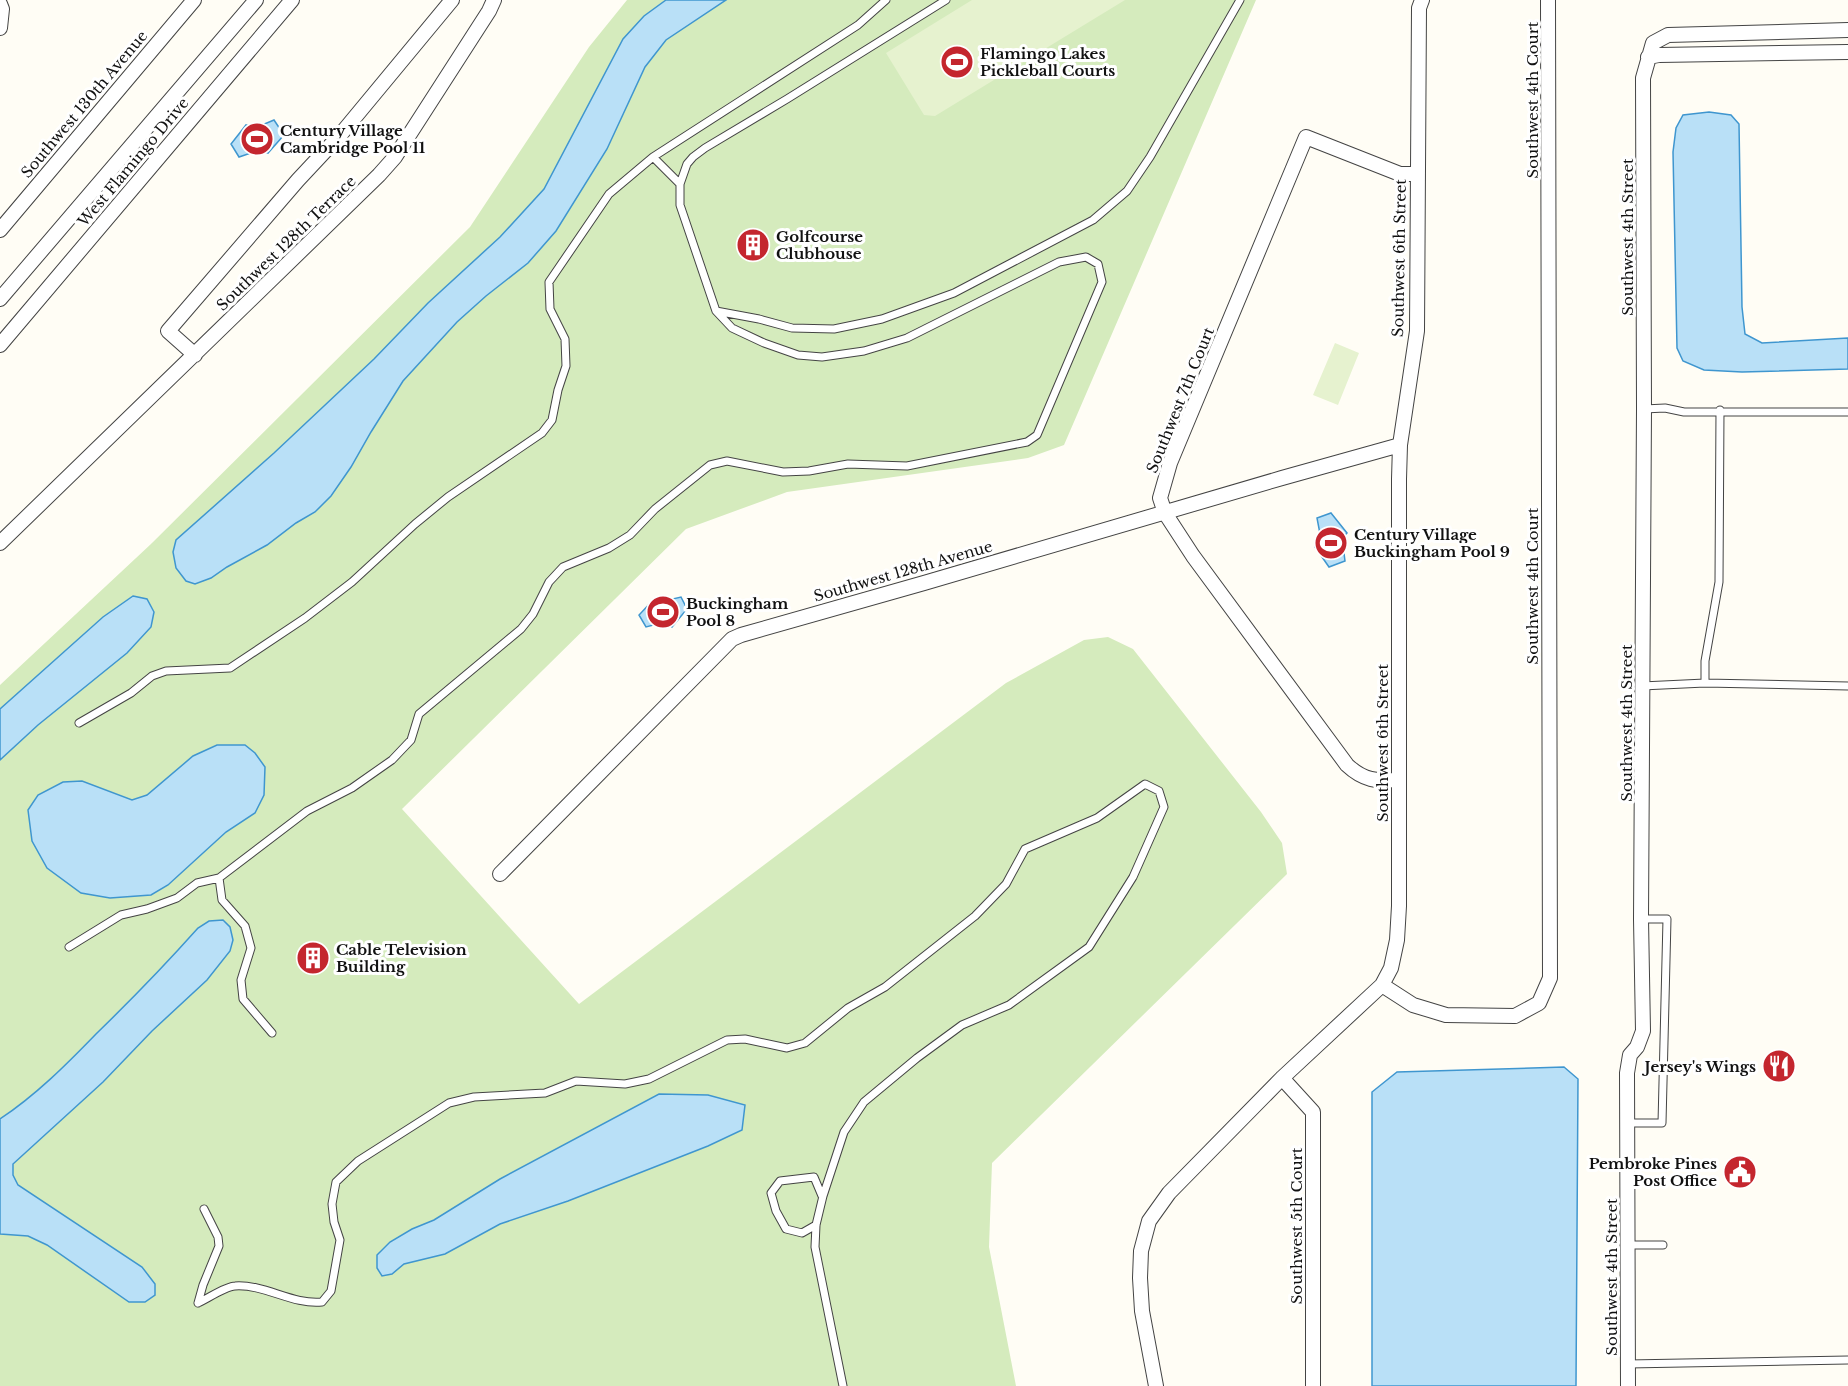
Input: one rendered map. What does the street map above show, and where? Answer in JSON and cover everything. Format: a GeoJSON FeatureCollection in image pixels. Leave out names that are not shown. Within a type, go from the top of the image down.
{"type":"FeatureCollection","features":[{"type":"Feature","properties":{"kind":"street","name":"Southwest 130th Avenue"},"geometry":{"type":"LineString","coordinates":[[0,230],[194,0]]}},
{"type":"Feature","properties":{"kind":"street","name":"West Flamingo Drive"},"geometry":{"type":"LineString","coordinates":[[0,299],[256,0]]}},
{"type":"Feature","properties":{"kind":"street","name":"West Flamingo Drive"},"geometry":{"type":"LineString","coordinates":[[0,345],[292,0]]}},
{"type":"Feature","properties":{"kind":"street","name":"Southwest 128th Terrace"},"geometry":{"type":"LineString","coordinates":[[195,355],[168,331],[298,180],[341,134],[452,0]]}},
{"type":"Feature","properties":{"kind":"street","name":"Southwest 128th Terrace"},"geometry":{"type":"LineString","coordinates":[[0,543],[379,175],[395,157],[483,21],[494,0]]}},
{"type":"Feature","properties":{"kind":"street","name":"Southwest 6th Street"},"geometry":{"type":"LineString","coordinates":[[1156,1386],[1142,1311],[1140,1278],[1141,1251],[1149,1221],[1169,1193],[1282,1078],[1382,985],[1391,968],[1397,940],[1399,906],[1398,561],[1401,445],[1417,331],[1419,8],[1422,0]]}},
{"type":"Feature","properties":{"kind":"street","name":"Southwest 4th Court"},"geometry":{"type":"LineString","coordinates":[[1382,985],[1413,1005],[1446,1015],[1515,1016],[1539,1003],[1550,978],[1548,0]]}},
{"type":"Feature","properties":{"kind":"street"},"geometry":{"type":"LineString","coordinates":[[0,4],[2,9],[0,28]]}},
{"type":"Feature","properties":{"kind":"street"},"geometry":{"type":"LineString","coordinates":[[1848,30],[1668,35],[1653,43],[1648,57],[1680,54],[1848,52]]}},
{"type":"Feature","properties":{"kind":"street","name":"Southwest 4th Street"},"geometry":{"type":"LineString","coordinates":[[1628,1386],[1627,1073],[1630,1055],[1637,1047],[1643,1031],[1641,919],[1643,78],[1648,57]]}},
{"type":"Feature","properties":{"kind":"street","name":"Southwest 7th Court"},"geometry":{"type":"LineString","coordinates":[[1165,513],[1160,498],[1170,463],[1306,137],[1400,174],[1417,174]]}},
{"type":"Feature","properties":{"kind":"street","name":"Southwest 128th Avenue"},"geometry":{"type":"LineString","coordinates":[[500,874],[674,696],[736,637],[750,631],[1401,445]]}},
{"type":"Feature","properties":{"kind":"street"},"geometry":{"type":"LineString","coordinates":[[1165,513],[1202,568],[1347,765],[1356,773],[1375,781],[1398,780]]}},
{"type":"Feature","properties":{"kind":"street","name":"Southwest 5th Court"},"geometry":{"type":"LineString","coordinates":[[1282,1078],[1313,1112],[1313,1386]]}},
{"type":"Feature","properties":{"kind":"lane"},"geometry":{"type":"LineString","coordinates":[[79,723],[131,693],[152,676],[166,671],[230,668],[305,618],[352,582],[448,497],[542,433],[552,420],[566,366],[566,339],[550,309],[549,282],[609,194],[653,157],[858,25],[886,0]]}},
{"type":"Feature","properties":{"kind":"lane"},"geometry":{"type":"LineString","coordinates":[[69,947],[121,915],[147,909],[177,898],[197,883],[219,878],[307,811],[352,788],[392,760],[411,740],[418,714],[521,629],[533,614],[549,582],[563,567],[609,548],[630,535],[655,509],[711,465],[727,461],[783,472],[809,471],[848,464],[907,466],[1027,442],[1037,435],[1102,282],[1098,264],[1086,257],[1059,262],[907,338],[864,351],[822,357],[798,355],[732,328],[716,311],[680,205],[680,184],[687,164],[693,157],[946,0]]}},
{"type":"Feature","properties":{"kind":"lane"},"geometry":{"type":"LineString","coordinates":[[716,311],[792,328],[834,329],[882,319],[954,293],[1093,220],[1127,191],[1144,166],[1240,0]]}},
{"type":"Feature","properties":{"kind":"lane"},"geometry":{"type":"LineString","coordinates":[[653,157],[680,184]]}},
{"type":"Feature","properties":{"kind":"lane"},"geometry":{"type":"LineString","coordinates":[[1644,409],[1665,408],[1684,412],[1848,412]]}},
{"type":"Feature","properties":{"kind":"lane"},"geometry":{"type":"LineString","coordinates":[[1705,683],[1705,661],[1719,582],[1720,411]]}},
{"type":"Feature","properties":{"kind":"lane"},"geometry":{"type":"LineString","coordinates":[[1642,686],[1705,683],[1848,686]]}},
{"type":"Feature","properties":{"kind":"lane"},"geometry":{"type":"LineString","coordinates":[[204,1209],[218,1237],[219,1246],[198,1303],[234,1285],[310,1303],[322,1302],[331,1291],[340,1240],[334,1222],[332,1204],[336,1182],[358,1161],[449,1103],[474,1097],[546,1093],[576,1081],[625,1084],[641,1081],[727,1040],[745,1039],[787,1048],[805,1043],[848,1008],[885,987],[975,916],[1006,884],[1025,849],[1097,818],[1145,784],[1159,791],[1164,807],[1133,877],[1089,947],[1009,1005],[963,1025],[917,1058],[864,1102],[844,1132],[822,1196],[816,1225],[815,1247],[843,1386]]}},
{"type":"Feature","properties":{"kind":"lane"},"geometry":{"type":"LineString","coordinates":[[219,878],[222,900],[245,926],[251,948],[241,980],[243,999],[272,1033]]}},
{"type":"Feature","properties":{"kind":"lane"},"geometry":{"type":"LineString","coordinates":[[1627,1123],[1662,1123],[1667,919],[1641,919]]}},
{"type":"Feature","properties":{"kind":"lane"},"geometry":{"type":"LineString","coordinates":[[816,1225],[802,1233],[786,1229],[776,1211],[771,1192],[780,1181],[814,1177],[822,1196]]}},
{"type":"Feature","properties":{"kind":"lane"},"geometry":{"type":"LineString","coordinates":[[1628,1245],[1663,1245]]}},
{"type":"Feature","properties":{"kind":"lane"},"geometry":{"type":"LineString","coordinates":[[1628,1364],[1848,1360]]}},
{"type":"Feature","properties":{"kind":"green space"},"geometry":{"type":"Polygon","coordinates":[[[627,0],[1256,0],[1064,445],[1028,458],[787,492],[686,529],[402,809],[579,1004],[1006,683],[1084,640],[1108,637],[1133,649],[1261,812],[1282,843],[1287,874],[992,1163],[989,1247],[1016,1386],[0,1386],[0,685],[151,544],[470,227],[589,47],[627,0]]]}},
{"type":"Feature","properties":{"kind":"green space","name":"Flamingo Lakes Pickleball Courts"},"geometry":{"type":"Polygon","coordinates":[[[972,0],[1125,0],[935,116],[924,115],[886,53],[972,0]]]}},
{"type":"Feature","properties":{"kind":"green space"},"geometry":{"type":"Polygon","coordinates":[[[1335,343],[1359,353],[1338,405],[1313,395],[1335,343]]]}},
{"type":"Feature","properties":{"kind":"water"},"geometry":{"type":"Polygon","coordinates":[[[666,0],[726,0],[666,40],[645,67],[607,149],[556,231],[528,263],[457,322],[403,381],[351,467],[331,496],[315,512],[267,545],[211,578],[195,584],[186,581],[176,568],[173,552],[176,540],[274,453],[374,359],[428,303],[500,237],[544,189],[623,39],[644,16],[666,0]]]}},
{"type":"Feature","properties":{"kind":"water"},"geometry":{"type":"Polygon","coordinates":[[[1709,112],[1731,115],[1739,124],[1742,307],[1745,334],[1762,343],[1848,338],[1848,369],[1742,372],[1704,370],[1683,361],[1677,348],[1673,152],[1676,128],[1683,115],[1709,112]]]}},
{"type":"Feature","properties":{"kind":"water","name":"Century Village Cambridge Pool 11"},"geometry":{"type":"Polygon","coordinates":[[[274,120],[284,135],[268,153],[260,150],[239,157],[231,144],[246,125],[255,128],[274,120]]]}},
{"type":"Feature","properties":{"kind":"water","name":"Century Village Buckingham Pool 9"},"geometry":{"type":"Polygon","coordinates":[[[1331,513],[1347,533],[1342,538],[1345,561],[1329,567],[1315,547],[1321,539],[1317,518],[1331,513]]]}},
{"type":"Feature","properties":{"kind":"water"},"geometry":{"type":"Polygon","coordinates":[[[133,596],[147,599],[154,612],[151,627],[127,653],[38,725],[0,760],[0,709],[103,617],[133,596]]]}},
{"type":"Feature","properties":{"kind":"water","name":"Buckingham Pool 8"},"geometry":{"type":"Polygon","coordinates":[[[681,597],[687,609],[672,627],[665,622],[646,627],[639,615],[655,598],[660,602],[681,597]]]}},
{"type":"Feature","properties":{"kind":"water"},"geometry":{"type":"Polygon","coordinates":[[[217,745],[245,745],[255,753],[265,767],[264,795],[255,813],[226,832],[168,885],[151,895],[110,898],[81,893],[47,868],[32,841],[28,810],[38,795],[63,782],[82,781],[132,800],[147,795],[193,756],[217,745]]]}},
{"type":"Feature","properties":{"kind":"water"},"geometry":{"type":"Polygon","coordinates":[[[223,920],[230,927],[233,940],[230,951],[207,980],[152,1031],[103,1082],[13,1164],[13,1175],[18,1185],[142,1267],[155,1284],[155,1295],[145,1302],[129,1302],[47,1245],[28,1236],[0,1234],[0,1119],[26,1100],[62,1068],[198,928],[209,921],[223,920]]]}},
{"type":"Feature","properties":{"kind":"water"},"geometry":{"type":"Polygon","coordinates":[[[1564,1067],[1578,1079],[1576,1386],[1372,1386],[1372,1092],[1397,1072],[1564,1067]]]}},
{"type":"Feature","properties":{"kind":"water"},"geometry":{"type":"Polygon","coordinates":[[[659,1094],[708,1095],[745,1105],[742,1130],[708,1146],[568,1201],[500,1224],[445,1254],[404,1264],[392,1274],[382,1276],[377,1268],[377,1255],[390,1242],[434,1220],[500,1179],[659,1094]]]}},
{"type":"Feature","properties":{"kind":"place","name":"Flamingo Lakes Pickleball Courts"},"geometry":{"type":"Point","coordinates":[957,62]}},
{"type":"Feature","properties":{"kind":"place","name":"Century Village Cambridge Pool 11"},"geometry":{"type":"Point","coordinates":[257,139]}},
{"type":"Feature","properties":{"kind":"place","name":"Golfcourse Clubhouse"},"geometry":{"type":"Point","coordinates":[753,245]}},
{"type":"Feature","properties":{"kind":"place","name":"Century Village Buckingham Pool 9"},"geometry":{"type":"Point","coordinates":[1331,543]}},
{"type":"Feature","properties":{"kind":"place","name":"Buckingham Pool 8"},"geometry":{"type":"Point","coordinates":[663,612]}},
{"type":"Feature","properties":{"kind":"place","name":"Cable Television Building"},"geometry":{"type":"Point","coordinates":[313,958]}},
{"type":"Feature","properties":{"kind":"place","name":"Jersey's Wings"},"geometry":{"type":"Point","coordinates":[1779,1066]}},
{"type":"Feature","properties":{"kind":"place","name":"Pembroke Pines Post Office"},"geometry":{"type":"Point","coordinates":[1740,1172]}}]}
